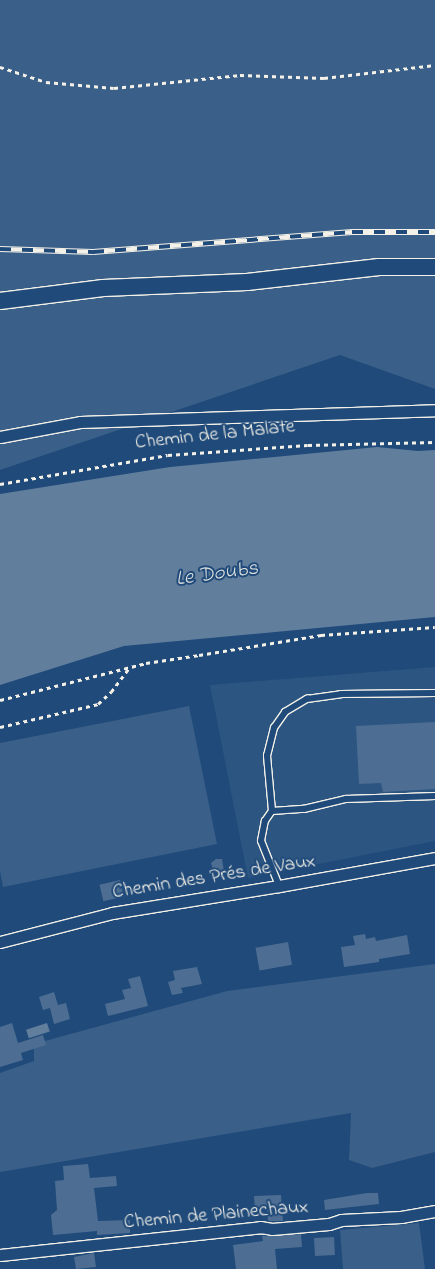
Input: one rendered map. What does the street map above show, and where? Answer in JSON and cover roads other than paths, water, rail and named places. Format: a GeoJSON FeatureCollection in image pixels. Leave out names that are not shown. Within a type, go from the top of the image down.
{"type":"FeatureCollection","features":[{"type":"Feature","properties":{"kind":"main road"},"geometry":{"type":"LineString","coordinates":[[0,302],[103,288],[247,282],[379,268],[435,267]]}},
{"type":"Feature","properties":{"kind":"street","name":"Chemin de la Malate"},"geometry":{"type":"LineString","coordinates":[[0,436],[80,422],[435,410]]}},
{"type":"Feature","properties":{"kind":"street","name":"Chemin des Prés de Vaux"},"geometry":{"type":"LineString","coordinates":[[0,942],[112,913],[435,858]]}},
{"type":"Feature","properties":{"kind":"street","name":"Chemin de Plainechaux"},"geometry":{"type":"LineString","coordinates":[[0,1255],[260,1227],[272,1229],[329,1224],[341,1220],[401,1217],[435,1211]]}},
{"type":"Feature","properties":{"kind":"lane"},"geometry":{"type":"LineString","coordinates":[[279,886],[261,841],[264,821],[272,811],[267,756],[274,728],[285,712],[307,699],[341,694],[435,692]]}},
{"type":"Feature","properties":{"kind":"lane"},"geometry":{"type":"LineString","coordinates":[[272,811],[304,809],[346,799],[435,796]]}},
{"type":"Feature","properties":{"kind":"water","name":"Le Doubs"},"geometry":{"type":"Polygon","coordinates":[[[377,447],[418,451],[435,450],[435,617],[124,646],[0,685],[0,494],[170,467],[377,447]]]}},
{"type":"Feature","properties":{"kind":"water"},"geometry":{"type":"Polygon","coordinates":[[[47,1023],[50,1032],[29,1038],[26,1030],[47,1023]]]}},
{"type":"Feature","properties":{"kind":"railway"},"geometry":{"type":"LineString","coordinates":[[0,249],[93,252],[352,232],[435,232]]}}]}
